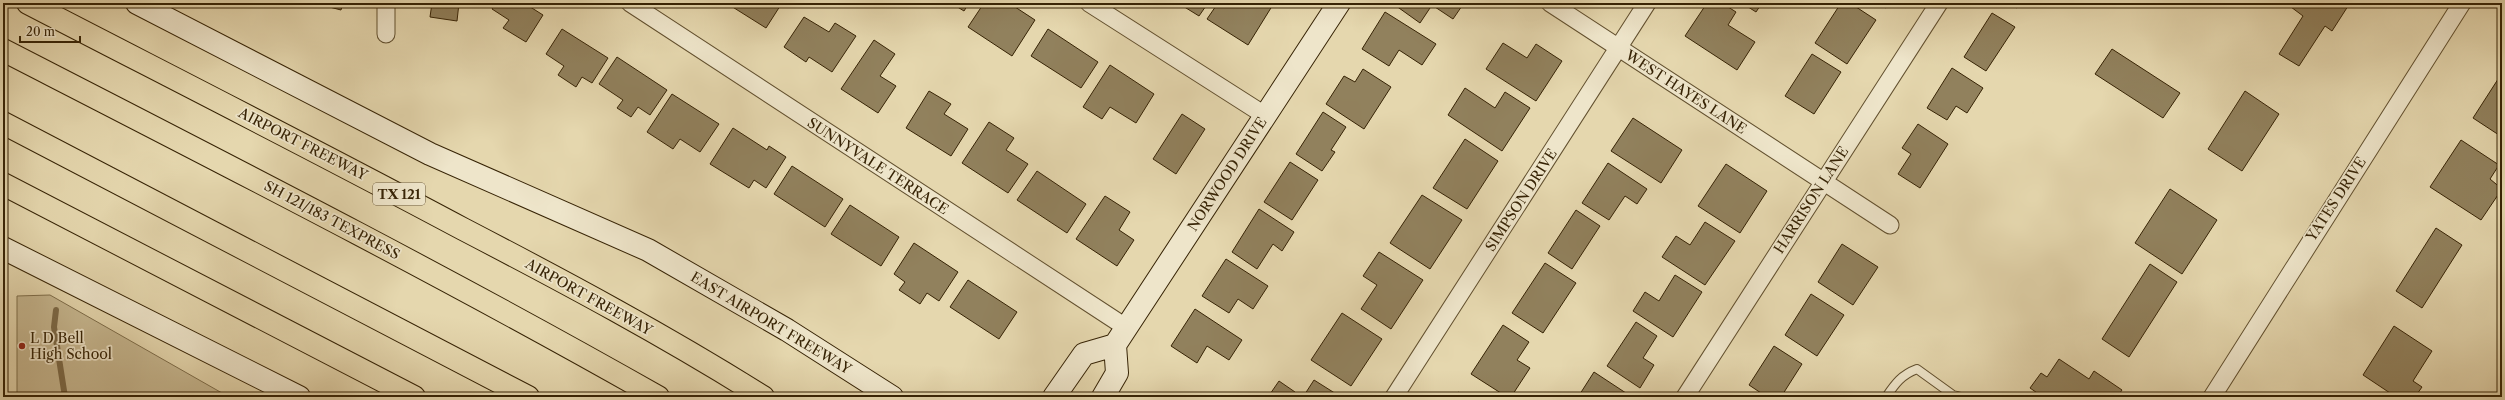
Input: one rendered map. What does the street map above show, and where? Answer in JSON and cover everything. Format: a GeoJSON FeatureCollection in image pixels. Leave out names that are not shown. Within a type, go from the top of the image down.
{"type":"FeatureCollection","features":[{"type":"Feature","properties":{"kind":"highway","name":"AIRPORT FREEWAY"},"geometry":{"type":"LineString","coordinates":[[28,3],[354,171],[572,286],[709,363],[763,397]]}},
{"type":"Feature","properties":{"kind":"highway","name":"SH 121/183 TEXPRESS"},"geometry":{"type":"LineString","coordinates":[[3,50],[331,219],[552,337],[658,397]]}},
{"type":"Feature","properties":{"kind":"highway"},"geometry":{"type":"LineString","coordinates":[[3,122],[528,397]]}},
{"type":"Feature","properties":{"kind":"highway"},"geometry":{"type":"LineString","coordinates":[[3,184],[414,397]]}},
{"type":"Feature","properties":{"kind":"main road","name":"EAST AIRPORT FREEWAY"},"geometry":{"type":"LineString","coordinates":[[137,3],[430,154],[648,250],[787,330],[892,397]]}},
{"type":"Feature","properties":{"kind":"main road","name":"NORWOOD DRIVE"},"geometry":{"type":"LineString","coordinates":[[1121,337],[1338,3]]}},
{"type":"Feature","properties":{"kind":"main road"},"geometry":{"type":"LineString","coordinates":[[3,248],[299,397]]}},
{"type":"Feature","properties":{"kind":"main road"},"geometry":{"type":"LineString","coordinates":[[1054,397],[1084,354],[1121,337]]}},
{"type":"Feature","properties":{"kind":"main road"},"geometry":{"type":"LineString","coordinates":[[1104,397],[1117,373],[1121,337]]}},
{"type":"Feature","properties":{"kind":"street"},"geometry":{"type":"LineString","coordinates":[[386,3],[386,34]]}},
{"type":"Feature","properties":{"kind":"street","name":"SUNNYVALE TERRACE"},"geometry":{"type":"LineString","coordinates":[[630,3],[1121,337]]}},
{"type":"Feature","properties":{"kind":"street"},"geometry":{"type":"LineString","coordinates":[[1089,3],[1266,116]]}},
{"type":"Feature","properties":{"kind":"street","name":"WEST HAYES LANE"},"geometry":{"type":"LineString","coordinates":[[1550,3],[1890,226]]}},
{"type":"Feature","properties":{"kind":"street","name":"SIMPSON DRIVE"},"geometry":{"type":"LineString","coordinates":[[1394,397],[1647,3]]}},
{"type":"Feature","properties":{"kind":"street","name":"HARRISON LANE"},"geometry":{"type":"LineString","coordinates":[[1685,397],[1939,3]]}},
{"type":"Feature","properties":{"kind":"street","name":"YATES DRIVE"},"geometry":{"type":"LineString","coordinates":[[2212,397],[2462,3]]}},
{"type":"Feature","properties":{"kind":"lane"},"geometry":{"type":"LineString","coordinates":[[1886,397],[1897,380],[1906,373],[1917,369],[1952,396],[1961,397]]}},
{"type":"Feature","properties":{"kind":"shaded area"},"geometry":{"type":"Polygon","coordinates":[[[50,295],[229,397],[17,397],[17,296],[50,295]]]}},
{"type":"Feature","properties":{"kind":"building"},"geometry":{"type":"Polygon","coordinates":[[[314,3],[343,3],[341,10],[314,3]]]}},
{"type":"Feature","properties":{"kind":"building"},"geometry":{"type":"Polygon","coordinates":[[[432,3],[459,3],[457,21],[430,17],[432,3]]]}},
{"type":"Feature","properties":{"kind":"building"},"geometry":{"type":"Polygon","coordinates":[[[496,3],[524,3],[543,15],[526,42],[503,28],[509,20],[492,9],[496,3]]]}},
{"type":"Feature","properties":{"kind":"building"},"geometry":{"type":"Polygon","coordinates":[[[733,3],[782,3],[766,28],[731,6],[733,3]]]}},
{"type":"Feature","properties":{"kind":"building"},"geometry":{"type":"Polygon","coordinates":[[[951,3],[969,3],[964,11],[951,3]]]}},
{"type":"Feature","properties":{"kind":"building"},"geometry":{"type":"Polygon","coordinates":[[[984,3],[1009,3],[1035,20],[1012,56],[968,27],[984,3]]]}},
{"type":"Feature","properties":{"kind":"building"},"geometry":{"type":"Polygon","coordinates":[[[1178,3],[1208,3],[1199,16],[1178,3]]]}},
{"type":"Feature","properties":{"kind":"building"},"geometry":{"type":"Polygon","coordinates":[[[1218,3],[1274,3],[1248,45],[1207,19],[1218,3]]]}},
{"type":"Feature","properties":{"kind":"building"},"geometry":{"type":"Polygon","coordinates":[[[1392,3],[1464,3],[1453,19],[1432,5],[1420,23],[1392,3]]]}},
{"type":"Feature","properties":{"kind":"building"},"geometry":{"type":"Polygon","coordinates":[[[1707,3],[1722,3],[1736,12],[1728,25],[1755,42],[1737,70],[1685,36],[1707,3]]]}},
{"type":"Feature","properties":{"kind":"building"},"geometry":{"type":"Polygon","coordinates":[[[1742,3],[1762,3],[1756,12],[1742,3]]]}},
{"type":"Feature","properties":{"kind":"building"},"geometry":{"type":"Polygon","coordinates":[[[1841,3],[1850,3],[1876,20],[1847,64],[1815,43],[1841,3]]]}},
{"type":"Feature","properties":{"kind":"building"},"geometry":{"type":"Polygon","coordinates":[[[1879,3],[1890,3],[1886,8],[1879,3]]]}},
{"type":"Feature","properties":{"kind":"building"},"geometry":{"type":"Polygon","coordinates":[[[2010,3],[2020,3],[2017,8],[2010,3]]]}},
{"type":"Feature","properties":{"kind":"building"},"geometry":{"type":"Polygon","coordinates":[[[2293,3],[2350,3],[2332,31],[2325,26],[2299,66],[2279,54],[2303,16],[2291,7],[2293,3]]]}},
{"type":"Feature","properties":{"kind":"building"},"geometry":{"type":"Polygon","coordinates":[[[1385,12],[1436,44],[1422,65],[1399,50],[1389,66],[1362,49],[1385,12]]]}},
{"type":"Feature","properties":{"kind":"building"},"geometry":{"type":"Polygon","coordinates":[[[1992,13],[2015,27],[1986,71],[1964,57],[1992,13]]]}},
{"type":"Feature","properties":{"kind":"building"},"geometry":{"type":"Polygon","coordinates":[[[804,17],[829,32],[835,23],[856,36],[832,72],[809,57],[806,62],[784,47],[804,17]]]}},
{"type":"Feature","properties":{"kind":"building"},"geometry":{"type":"Polygon","coordinates":[[[562,29],[608,58],[592,83],[582,77],[576,87],[558,75],[564,66],[546,54],[562,29]]]}},
{"type":"Feature","properties":{"kind":"building"},"geometry":{"type":"Polygon","coordinates":[[[1048,29],[1098,62],[1081,88],[1031,56],[1048,29]]]}},
{"type":"Feature","properties":{"kind":"building"},"geometry":{"type":"Polygon","coordinates":[[[874,40],[895,54],[880,76],[896,86],[878,113],[841,89],[874,40]]]}},
{"type":"Feature","properties":{"kind":"building"},"geometry":{"type":"Polygon","coordinates":[[[1503,43],[1527,58],[1536,44],[1562,61],[1536,101],[1486,69],[1503,43]]]}},
{"type":"Feature","properties":{"kind":"building"},"geometry":{"type":"Polygon","coordinates":[[[2112,49],[2180,93],[2163,118],[2095,74],[2112,49]]]}},
{"type":"Feature","properties":{"kind":"building"},"geometry":{"type":"Polygon","coordinates":[[[1812,54],[1841,72],[1814,114],[1785,96],[1812,54]]]}},
{"type":"Feature","properties":{"kind":"building"},"geometry":{"type":"Polygon","coordinates":[[[617,57],[667,90],[650,115],[638,107],[631,117],[617,108],[623,100],[599,84],[617,57]]]}},
{"type":"Feature","properties":{"kind":"building"},"geometry":{"type":"Polygon","coordinates":[[[1110,65],[1154,94],[1136,123],[1110,107],[1102,119],[1083,107],[1110,65]]]}},
{"type":"Feature","properties":{"kind":"building"},"geometry":{"type":"Polygon","coordinates":[[[1952,68],[1983,88],[1967,113],[1956,106],[1947,120],[1927,108],[1952,68]]]}},
{"type":"Feature","properties":{"kind":"building"},"geometry":{"type":"Polygon","coordinates":[[[1363,69],[1391,87],[1364,129],[1326,104],[1344,76],[1355,82],[1363,69]]]}},
{"type":"Feature","properties":{"kind":"building"},"geometry":{"type":"Polygon","coordinates":[[[2502,73],[2502,137],[2473,118],[2502,73]]]}},
{"type":"Feature","properties":{"kind":"building"},"geometry":{"type":"Polygon","coordinates":[[[1465,88],[1495,108],[1505,92],[1530,108],[1502,151],[1448,115],[1465,88]]]}},
{"type":"Feature","properties":{"kind":"building"},"geometry":{"type":"Polygon","coordinates":[[[929,91],[951,104],[944,114],[968,129],[951,156],[906,128],[929,91]]]}},
{"type":"Feature","properties":{"kind":"building"},"geometry":{"type":"Polygon","coordinates":[[[2245,91],[2279,114],[2242,171],[2208,149],[2245,91]]]}},
{"type":"Feature","properties":{"kind":"building"},"geometry":{"type":"Polygon","coordinates":[[[672,94],[719,124],[700,152],[680,139],[673,149],[647,132],[672,94]]]}},
{"type":"Feature","properties":{"kind":"building"},"geometry":{"type":"Polygon","coordinates":[[[1323,112],[1346,127],[1331,150],[1335,152],[1322,171],[1296,154],[1323,112]]]}},
{"type":"Feature","properties":{"kind":"building"},"geometry":{"type":"Polygon","coordinates":[[[1182,114],[1205,129],[1176,174],[1153,159],[1182,114]]]}},
{"type":"Feature","properties":{"kind":"building"},"geometry":{"type":"Polygon","coordinates":[[[1633,118],[1682,150],[1661,183],[1611,151],[1633,118]]]}},
{"type":"Feature","properties":{"kind":"building"},"geometry":{"type":"Polygon","coordinates":[[[989,122],[1014,138],[1006,150],[1028,164],[1008,193],[962,163],[989,122]]]}},
{"type":"Feature","properties":{"kind":"building"},"geometry":{"type":"Polygon","coordinates":[[[1918,124],[1948,144],[1920,188],[1898,174],[1911,154],[1902,148],[1918,124]]]}},
{"type":"Feature","properties":{"kind":"building"},"geometry":{"type":"Polygon","coordinates":[[[733,128],[767,150],[769,146],[786,157],[766,188],[754,180],[749,188],[710,164],[733,128]]]}},
{"type":"Feature","properties":{"kind":"building"},"geometry":{"type":"Polygon","coordinates":[[[1465,139],[1498,161],[1467,209],[1433,188],[1465,139]]]}},
{"type":"Feature","properties":{"kind":"building"},"geometry":{"type":"Polygon","coordinates":[[[2461,140],[2499,165],[2490,179],[2502,189],[2481,220],[2430,187],[2461,140]]]}},
{"type":"Feature","properties":{"kind":"building"},"geometry":{"type":"Polygon","coordinates":[[[1290,162],[1318,180],[1292,220],[1264,202],[1290,162]]]}},
{"type":"Feature","properties":{"kind":"building"},"geometry":{"type":"Polygon","coordinates":[[[1608,163],[1647,189],[1637,204],[1625,196],[1609,220],[1582,203],[1608,163]]]}},
{"type":"Feature","properties":{"kind":"building"},"geometry":{"type":"Polygon","coordinates":[[[1726,164],[1767,191],[1740,233],[1698,206],[1726,164]]]}},
{"type":"Feature","properties":{"kind":"building"},"geometry":{"type":"Polygon","coordinates":[[[792,166],[843,199],[825,227],[774,194],[792,166]]]}},
{"type":"Feature","properties":{"kind":"building"},"geometry":{"type":"Polygon","coordinates":[[[1037,171],[1086,204],[1067,233],[1017,200],[1037,171]]]}},
{"type":"Feature","properties":{"kind":"building"},"geometry":{"type":"Polygon","coordinates":[[[2170,189],[2217,220],[2182,274],[2135,243],[2170,189]]]}},
{"type":"Feature","properties":{"kind":"building"},"geometry":{"type":"Polygon","coordinates":[[[1422,195],[1462,220],[1430,269],[1390,243],[1422,195]]]}},
{"type":"Feature","properties":{"kind":"building"},"geometry":{"type":"Polygon","coordinates":[[[1105,196],[1130,212],[1119,230],[1134,240],[1117,266],[1076,239],[1105,196]]]}},
{"type":"Feature","properties":{"kind":"building"},"geometry":{"type":"Polygon","coordinates":[[[850,205],[899,237],[881,266],[831,234],[850,205]]]}},
{"type":"Feature","properties":{"kind":"building"},"geometry":{"type":"Polygon","coordinates":[[[1259,209],[1294,232],[1282,251],[1273,244],[1257,269],[1232,252],[1259,209]]]}},
{"type":"Feature","properties":{"kind":"building"},"geometry":{"type":"Polygon","coordinates":[[[1576,210],[1600,226],[1572,269],[1548,253],[1576,210]]]}},
{"type":"Feature","properties":{"kind":"building"},"geometry":{"type":"Polygon","coordinates":[[[1705,222],[1735,241],[1705,285],[1662,257],[1676,236],[1690,245],[1705,222]]]}},
{"type":"Feature","properties":{"kind":"building"},"geometry":{"type":"Polygon","coordinates":[[[2436,228],[2462,245],[2422,308],[2396,291],[2436,228]]]}},
{"type":"Feature","properties":{"kind":"building"},"geometry":{"type":"Polygon","coordinates":[[[914,243],[958,272],[939,301],[927,293],[920,304],[899,290],[905,282],[894,274],[914,243]]]}},
{"type":"Feature","properties":{"kind":"building"},"geometry":{"type":"Polygon","coordinates":[[[1842,244],[1878,267],[1853,305],[1818,282],[1842,244]]]}},
{"type":"Feature","properties":{"kind":"building"},"geometry":{"type":"Polygon","coordinates":[[[1379,252],[1423,280],[1391,329],[1361,309],[1377,285],[1363,276],[1379,252]]]}},
{"type":"Feature","properties":{"kind":"building"},"geometry":{"type":"Polygon","coordinates":[[[1226,259],[1268,286],[1253,309],[1238,299],[1229,313],[1202,296],[1226,259]]]}},
{"type":"Feature","properties":{"kind":"building"},"geometry":{"type":"Polygon","coordinates":[[[1545,263],[1576,283],[1543,333],[1512,313],[1545,263]]]}},
{"type":"Feature","properties":{"kind":"building"},"geometry":{"type":"Polygon","coordinates":[[[2150,264],[2177,282],[2129,357],[2102,339],[2150,264]]]}},
{"type":"Feature","properties":{"kind":"building"},"geometry":{"type":"Polygon","coordinates":[[[1675,275],[1702,292],[1673,337],[1633,311],[1645,292],[1659,301],[1675,275]]]}},
{"type":"Feature","properties":{"kind":"building"},"geometry":{"type":"Polygon","coordinates":[[[968,280],[1017,312],[999,339],[950,307],[968,280]]]}},
{"type":"Feature","properties":{"kind":"building"},"geometry":{"type":"Polygon","coordinates":[[[1811,294],[1844,315],[1817,356],[1785,335],[1811,294]]]}},
{"type":"Feature","properties":{"kind":"building"},"geometry":{"type":"Polygon","coordinates":[[[1195,309],[1242,340],[1229,360],[1207,346],[1197,363],[1171,346],[1195,309]]]}},
{"type":"Feature","properties":{"kind":"building"},"geometry":{"type":"Polygon","coordinates":[[[1342,313],[1382,339],[1351,386],[1311,360],[1342,313]]]}},
{"type":"Feature","properties":{"kind":"building"},"geometry":{"type":"Polygon","coordinates":[[[1636,322],[1657,336],[1643,358],[1654,365],[1640,388],[1607,366],[1636,322]]]}},
{"type":"Feature","properties":{"kind":"building"},"geometry":{"type":"Polygon","coordinates":[[[1503,325],[1529,342],[1517,360],[1530,368],[1511,397],[1507,397],[1471,374],[1503,325]]]}},
{"type":"Feature","properties":{"kind":"building"},"geometry":{"type":"Polygon","coordinates":[[[2394,326],[2432,351],[2413,381],[2422,387],[2415,397],[2396,397],[2363,375],[2394,326]]]}},
{"type":"Feature","properties":{"kind":"building"},"geometry":{"type":"Polygon","coordinates":[[[1774,346],[1802,364],[1781,397],[1767,397],[1749,385],[1774,346]]]}},
{"type":"Feature","properties":{"kind":"building"},"geometry":{"type":"Polygon","coordinates":[[[2059,359],[2089,379],[2094,371],[2122,390],[2117,397],[2043,397],[2030,388],[2041,373],[2047,377],[2059,359]]]}},
{"type":"Feature","properties":{"kind":"building"},"geometry":{"type":"Polygon","coordinates":[[[1594,372],[1632,397],[1578,397],[1594,372]]]}},
{"type":"Feature","properties":{"kind":"building"},"geometry":{"type":"Polygon","coordinates":[[[1314,380],[1341,397],[1303,397],[1314,380]]]}},
{"type":"Feature","properties":{"kind":"building"},"geometry":{"type":"Polygon","coordinates":[[[1279,381],[1295,392],[1292,397],[1268,397],[1279,381]]]}},
{"type":"Feature","properties":{"kind":"building"},"geometry":{"type":"Polygon","coordinates":[[[1458,392],[1466,397],[1454,397],[1458,392]]]}},
{"type":"Feature","properties":{"kind":"waterway"},"geometry":{"type":"LineString","coordinates":[[56,310],[54,327],[65,397]]}},
{"type":"Feature","properties":{"kind":"place","name":"L D Bell High School"},"geometry":{"type":"Point","coordinates":[22,346]}}]}
